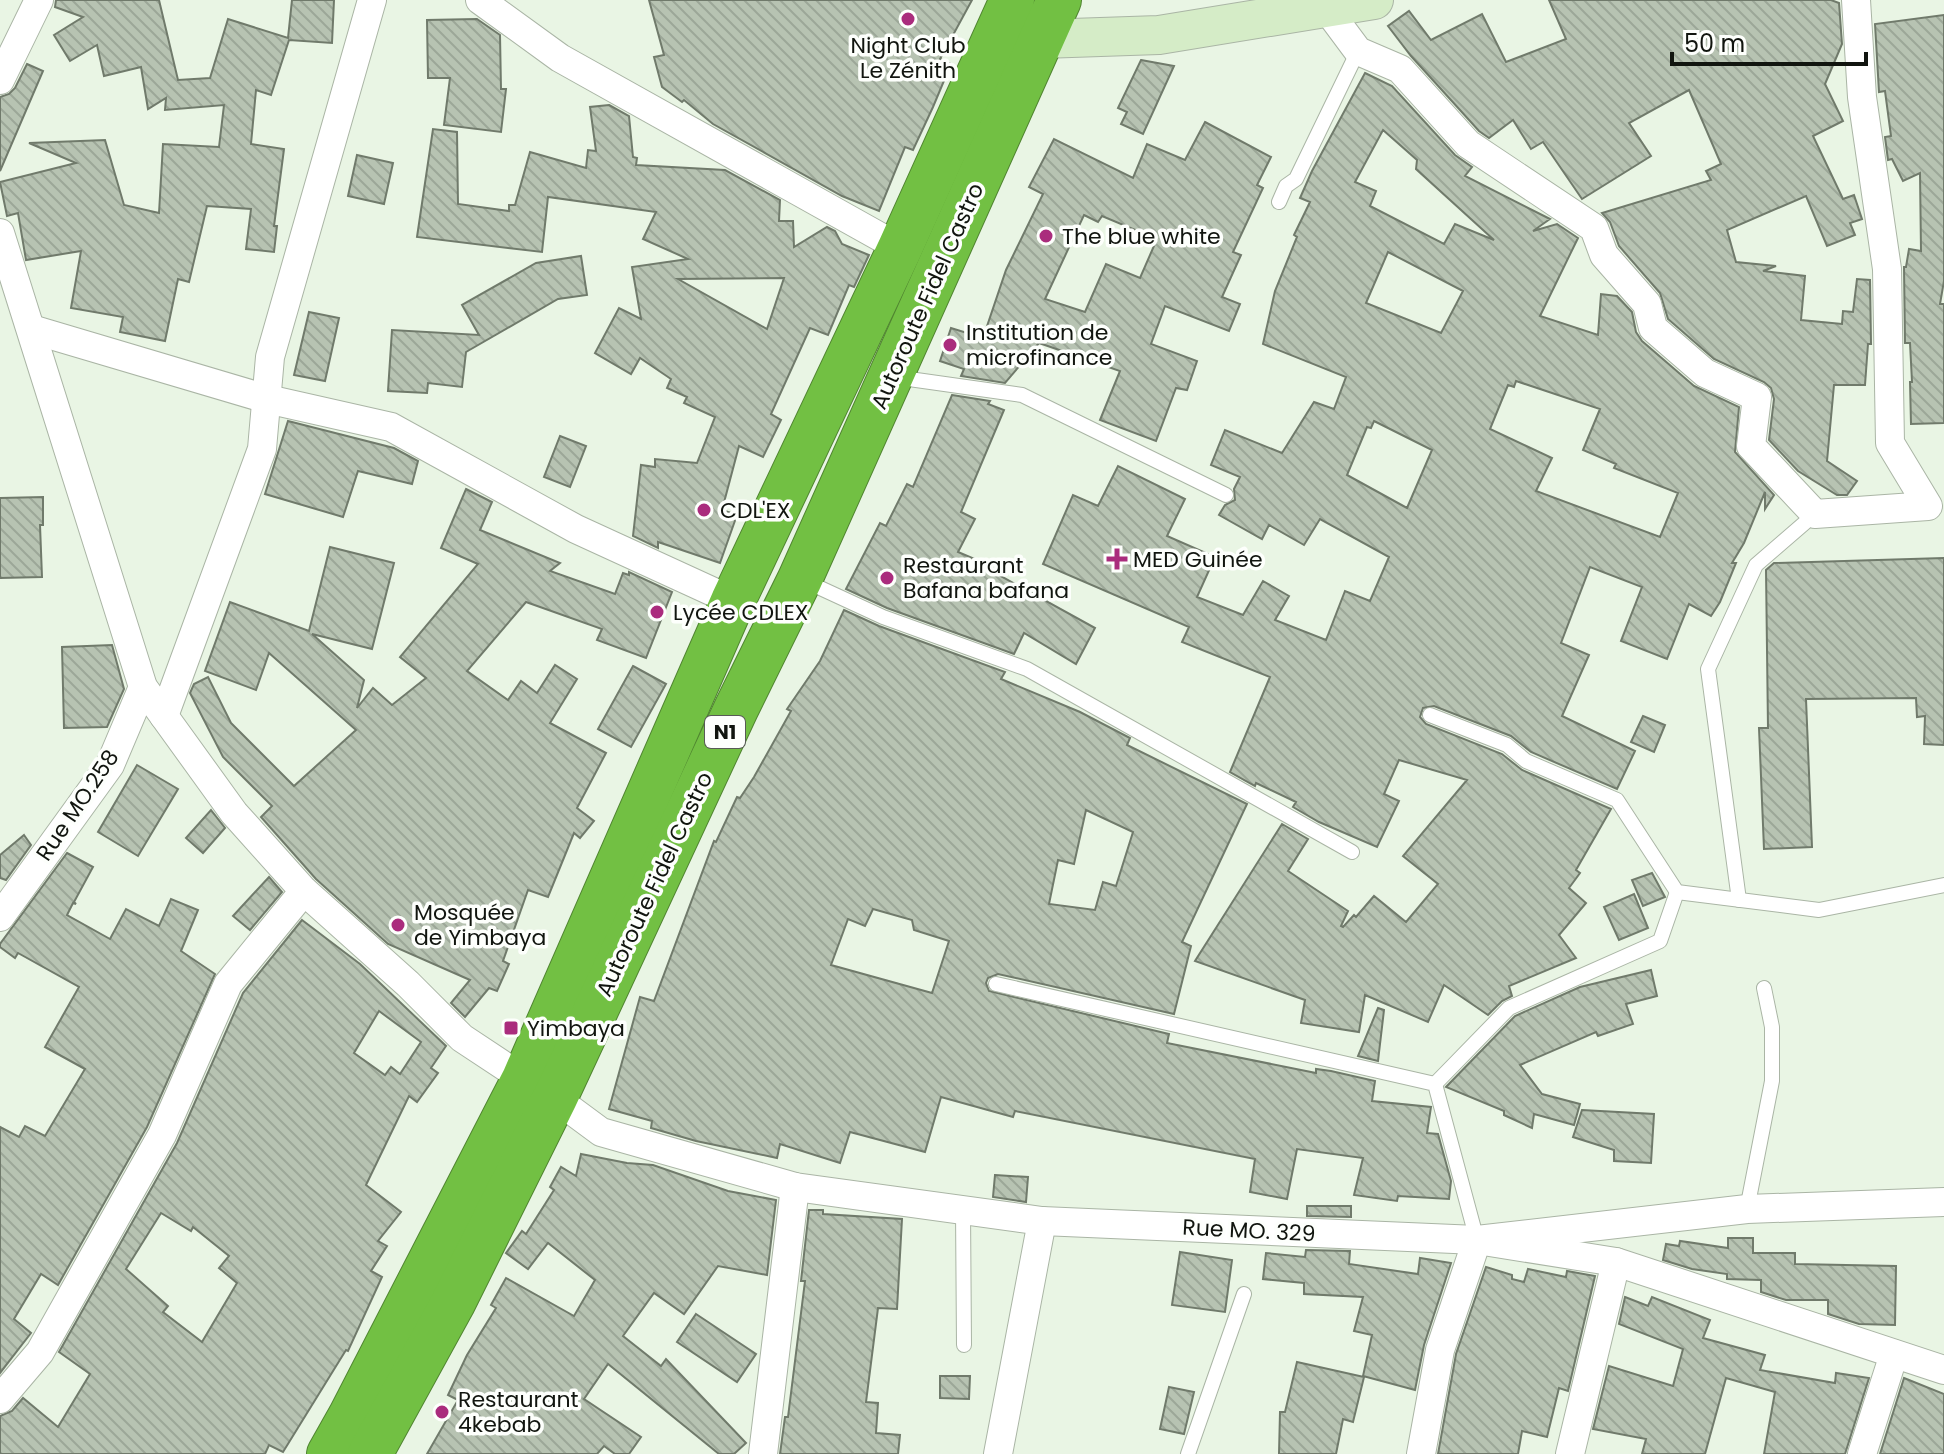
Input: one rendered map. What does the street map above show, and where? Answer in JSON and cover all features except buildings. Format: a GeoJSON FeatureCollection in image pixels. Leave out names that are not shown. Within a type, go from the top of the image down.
{"type":"FeatureCollection","features":[{"type":"Feature","properties":{"kind":"highway","name":"Autoroute Fidel Castro"},"geometry":{"type":"LineString","coordinates":[[370,1454],[453,1303],[733,601],[900,248],[1012,0]]}},
{"type":"Feature","properties":{"kind":"highway","name":"Autoroute Fidel Castro"},"geometry":{"type":"LineString","coordinates":[[329,1454],[539,1089],[729,724],[800,579],[1051,19]]}},
{"type":"Feature","properties":{"kind":"street"},"geometry":{"type":"LineString","coordinates":[[0,80],[39,0]]}},
{"type":"Feature","properties":{"kind":"street"},"geometry":{"type":"LineString","coordinates":[[164,716],[262,449],[270,357],[372,0]]}},
{"type":"Feature","properties":{"kind":"street"},"geometry":{"type":"LineString","coordinates":[[480,0],[560,58],[900,248]]}},
{"type":"Feature","properties":{"kind":"street"},"geometry":{"type":"LineString","coordinates":[[1051,19],[1159,35],[1374,0]]}},
{"type":"Feature","properties":{"kind":"street"},"geometry":{"type":"LineString","coordinates":[[1326,8],[1358,51],[1400,69],[1468,144],[1594,228],[1604,255],[1647,304],[1653,328],[1705,373],[1757,397],[1751,446],[1815,514],[1928,506],[1890,443],[1887,269],[1862,97],[1856,0]]}},
{"type":"Feature","properties":{"kind":"street","name":"Rue MO. 329"},"geometry":{"type":"LineString","coordinates":[[3,251],[31,329],[143,687],[234,813],[304,891],[408,984],[462,1038],[601,1132],[795,1187],[1042,1221],[1477,1240],[1616,1262],[1944,1370]]}},
{"type":"Feature","properties":{"kind":"street"},"geometry":{"type":"LineString","coordinates":[[31,329],[267,399],[391,427],[576,529],[733,601]]}},
{"type":"Feature","properties":{"kind":"street","name":"Rue MO.258"},"geometry":{"type":"LineString","coordinates":[[0,917],[110,765],[143,687]]}},
{"type":"Feature","properties":{"kind":"street"},"geometry":{"type":"LineString","coordinates":[[0,1399],[40,1352],[162,1135],[228,984],[304,891]]}},
{"type":"Feature","properties":{"kind":"street"},"geometry":{"type":"LineString","coordinates":[[763,1454],[795,1187]]}},
{"type":"Feature","properties":{"kind":"street"},"geometry":{"type":"LineString","coordinates":[[1421,1454],[1440,1350],[1477,1240],[1747,1209],[1944,1202]]}},
{"type":"Feature","properties":{"kind":"street"},"geometry":{"type":"LineString","coordinates":[[998,1454],[1042,1221]]}},
{"type":"Feature","properties":{"kind":"street"},"geometry":{"type":"LineString","coordinates":[[1570,1454],[1616,1262]]}},
{"type":"Feature","properties":{"kind":"street"},"geometry":{"type":"LineString","coordinates":[[1862,1454],[1894,1354]]}},
{"type":"Feature","properties":{"kind":"lane"},"geometry":{"type":"LineString","coordinates":[[1279,202],[1286,186],[1296,179],[1358,51]]}},
{"type":"Feature","properties":{"kind":"lane"},"geometry":{"type":"LineString","coordinates":[[891,376],[1022,395],[1226,495]]}},
{"type":"Feature","properties":{"kind":"lane"},"geometry":{"type":"LineString","coordinates":[[1739,900],[1708,669],[1756,565],[1815,514]]}},
{"type":"Feature","properties":{"kind":"lane"},"geometry":{"type":"LineString","coordinates":[[800,579],[883,617],[1027,669],[1352,852]]}},
{"type":"Feature","properties":{"kind":"lane"},"geometry":{"type":"LineString","coordinates":[[1430,715],[1507,745],[1526,761],[1617,800],[1677,892],[1819,910],[1944,885]]}},
{"type":"Feature","properties":{"kind":"lane"},"geometry":{"type":"LineString","coordinates":[[1435,1084],[1509,1008],[1660,941],[1677,892]]}},
{"type":"Feature","properties":{"kind":"lane"},"geometry":{"type":"LineString","coordinates":[[996,984],[1435,1084]]}},
{"type":"Feature","properties":{"kind":"lane"},"geometry":{"type":"LineString","coordinates":[[1747,1209],[1772,1081],[1772,1027],[1764,988]]}},
{"type":"Feature","properties":{"kind":"lane"},"geometry":{"type":"LineString","coordinates":[[1435,1084],[1477,1240]]}},
{"type":"Feature","properties":{"kind":"lane"},"geometry":{"type":"LineString","coordinates":[[963,1210],[964,1345]]}},
{"type":"Feature","properties":{"kind":"lane"},"geometry":{"type":"LineString","coordinates":[[1188,1454],[1244,1294]]}},
{"type":"Feature","properties":{"kind":"place","name":"Night Club Le Zénith"},"geometry":{"type":"Point","coordinates":[908,19]}},
{"type":"Feature","properties":{"kind":"place","name":"The blue white"},"geometry":{"type":"Point","coordinates":[1046,236]}},
{"type":"Feature","properties":{"kind":"place","name":"Institution de microfinance"},"geometry":{"type":"Point","coordinates":[950,345]}},
{"type":"Feature","properties":{"kind":"place","name":"CDL'EX"},"geometry":{"type":"Point","coordinates":[704,510]}},
{"type":"Feature","properties":{"kind":"place","name":"MED Guinée"},"geometry":{"type":"Point","coordinates":[1117,559]}},
{"type":"Feature","properties":{"kind":"place","name":"Restaurant Bafana bafana"},"geometry":{"type":"Point","coordinates":[887,578]}},
{"type":"Feature","properties":{"kind":"place","name":"Lycée CDLEX"},"geometry":{"type":"Point","coordinates":[657,612]}},
{"type":"Feature","properties":{"kind":"place","name":"Mosquée de Yimbaya"},"geometry":{"type":"Point","coordinates":[398,925]}},
{"type":"Feature","properties":{"kind":"place","name":"Yimbaya"},"geometry":{"type":"Point","coordinates":[511,1028]}},
{"type":"Feature","properties":{"kind":"place","name":"Restaurant 4kebab"},"geometry":{"type":"Point","coordinates":[442,1412]}}]}
